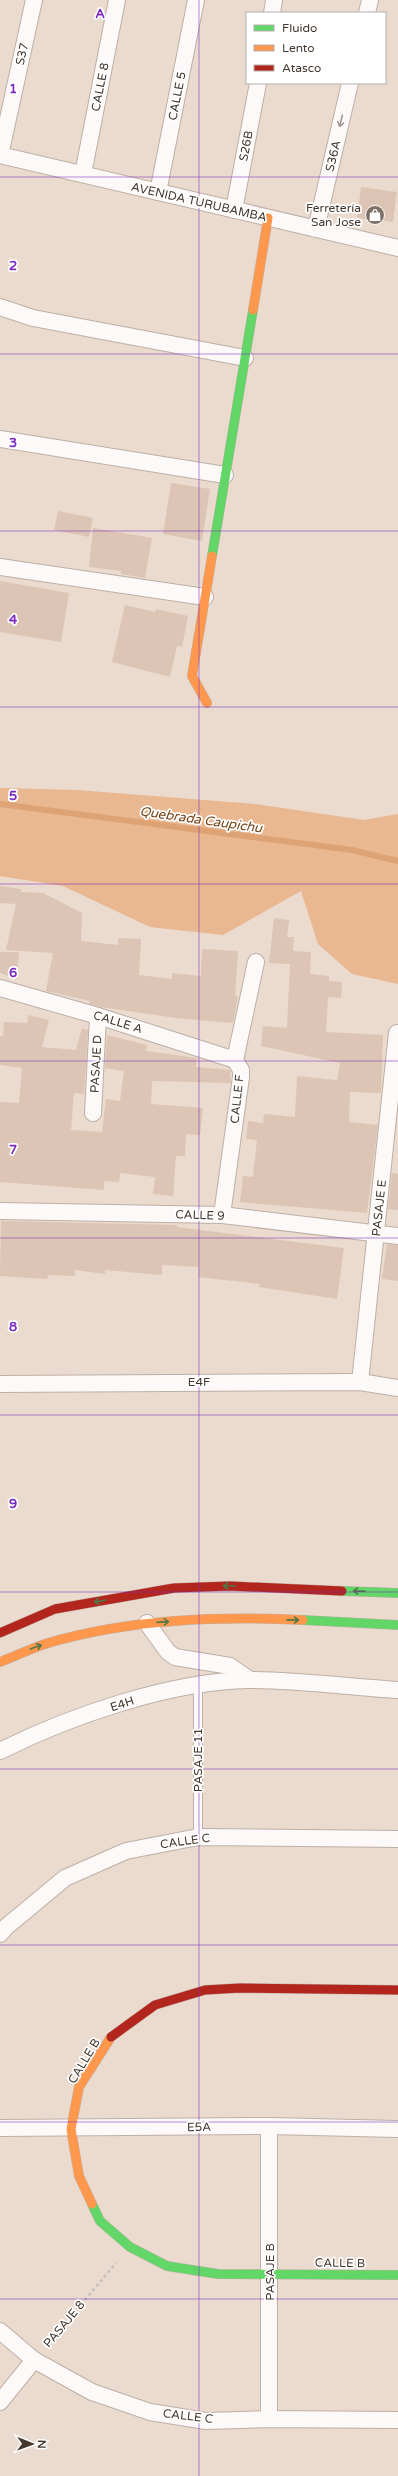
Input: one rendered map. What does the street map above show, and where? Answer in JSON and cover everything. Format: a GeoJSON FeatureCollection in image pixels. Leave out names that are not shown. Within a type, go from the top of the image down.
{"type":"FeatureCollection","features":[{"type":"Feature","properties":{"kind":"street","name":"S37"},"geometry":{"type":"LineString","coordinates":[[0,155],[34,0]]}},
{"type":"Feature","properties":{"kind":"street","name":"CALLE 8"},"geometry":{"type":"LineString","coordinates":[[83,174],[117,0]]}},
{"type":"Feature","properties":{"kind":"street","name":"CALLE 5"},"geometry":{"type":"LineString","coordinates":[[158,192],[196,0]]}},
{"type":"Feature","properties":{"kind":"street"},"geometry":{"type":"LineString","coordinates":[[272,12],[274,0]]}},
{"type":"Feature","properties":{"kind":"street"},"geometry":{"type":"LineString","coordinates":[[367,12],[370,0]]}},
{"type":"Feature","properties":{"kind":"street","name":"S26B"},"geometry":{"type":"LineString","coordinates":[[234,210],[258,84]]}},
{"type":"Feature","properties":{"kind":"street","name":"S36A"},"geometry":{"type":"LineString","coordinates":[[316,229],[350,84]]}},
{"type":"Feature","properties":{"kind":"street","name":"AVENIDA TURUBAMBA"},"geometry":{"type":"LineString","coordinates":[[0,155],[398,248]]}},
{"type":"Feature","properties":{"kind":"street"},"geometry":{"type":"LineString","coordinates":[[207,703],[192,676],[268,218]]}},
{"type":"Feature","properties":{"kind":"street"},"geometry":{"type":"LineString","coordinates":[[0,307],[33,318],[245,358]]}},
{"type":"Feature","properties":{"kind":"street"},"geometry":{"type":"LineString","coordinates":[[0,438],[225,475]]}},
{"type":"Feature","properties":{"kind":"street"},"geometry":{"type":"LineString","coordinates":[[0,568],[205,597]]}},
{"type":"Feature","properties":{"kind":"street","name":"CALLE F"},"geometry":{"type":"LineString","coordinates":[[222,1215],[241,1077],[236,1060],[256,962]]}},
{"type":"Feature","properties":{"kind":"street","name":"CALLE A"},"geometry":{"type":"LineString","coordinates":[[0,988],[98,1016],[236,1060]]}},
{"type":"Feature","properties":{"kind":"street","name":"PASAJE D"},"geometry":{"type":"LineString","coordinates":[[93,1113],[98,1016]]}},
{"type":"Feature","properties":{"kind":"street","name":"PASAJE E"},"geometry":{"type":"LineString","coordinates":[[360,1382],[377,1234],[397,1033]]}},
{"type":"Feature","properties":{"kind":"street","name":"CALLE 9"},"geometry":{"type":"LineString","coordinates":[[0,1211],[222,1215],[398,1236]]}},
{"type":"Feature","properties":{"kind":"street","name":"E4F"},"geometry":{"type":"LineString","coordinates":[[0,1384],[360,1382],[398,1388]]}},
{"type":"Feature","properties":{"kind":"street"},"geometry":{"type":"LineString","coordinates":[[0,1633],[55,1609],[174,1588],[230,1586],[398,1593]]}},
{"type":"Feature","properties":{"kind":"street"},"geometry":{"type":"LineString","coordinates":[[0,1662],[54,1640],[147,1623],[206,1619],[398,1625]]}},
{"type":"Feature","properties":{"kind":"street"},"geometry":{"type":"LineString","coordinates":[[147,1623],[168,1652],[175,1657],[230,1666],[250,1680]]}},
{"type":"Feature","properties":{"kind":"street","name":"E4H"},"geometry":{"type":"LineString","coordinates":[[0,1751],[35,1734],[129,1701],[198,1684],[250,1680],[398,1690]]}},
{"type":"Feature","properties":{"kind":"street","name":"CALLE C"},"geometry":{"type":"LineString","coordinates":[[2,1927],[65,1878],[126,1851],[198,1837],[398,1839]]}},
{"type":"Feature","properties":{"kind":"street","name":"CALLE B"},"geometry":{"type":"LineString","coordinates":[[398,1990],[205,1990],[155,2005],[112,2036],[80,2087],[71,2129],[79,2176],[100,2221],[130,2247],[167,2266],[218,2274],[398,2276]]}},
{"type":"Feature","properties":{"kind":"street","name":"E5A"},"geometry":{"type":"LineString","coordinates":[[0,2128],[71,2129],[269,2126],[398,2129]]}},
{"type":"Feature","properties":{"kind":"street","name":"PASAJE B"},"geometry":{"type":"LineString","coordinates":[[269,2126],[269,2419]]}},
{"type":"Feature","properties":{"kind":"street","name":"CALLE C"},"geometry":{"type":"LineString","coordinates":[[0,2331],[34,2360],[92,2392],[150,2412],[206,2420],[398,2420]]}},
{"type":"Feature","properties":{"kind":"street"},"geometry":{"type":"LineString","coordinates":[[0,2402],[34,2360]]}},
{"type":"Feature","properties":{"kind":"lane","name":"PASAJE 11"},"geometry":{"type":"LineString","coordinates":[[198,1684],[198,1837]]}},
{"type":"Feature","properties":{"kind":"path","name":"PASAJE 8"},"geometry":{"type":"LineString","coordinates":[[34,2360],[130,2247]]}},
{"type":"Feature","properties":{"kind":"shaded area"},"geometry":{"type":"Polygon","coordinates":[[[0,788],[77,790],[255,804],[364,820],[398,814],[398,984],[352,974],[318,944],[301,891],[223,935],[150,927],[63,886],[0,876],[0,788]]]}},
{"type":"Feature","properties":{"kind":"building"},"geometry":{"type":"Polygon","coordinates":[[[361,187],[397,192],[393,222],[357,218],[361,187]]]}},
{"type":"Feature","properties":{"kind":"building"},"geometry":{"type":"Polygon","coordinates":[[[171,483],[210,489],[202,541],[163,534],[171,483]]]}},
{"type":"Feature","properties":{"kind":"building"},"geometry":{"type":"Polygon","coordinates":[[[58,511],[93,518],[89,537],[54,530],[58,511]]]}},
{"type":"Feature","properties":{"kind":"building"},"geometry":{"type":"Polygon","coordinates":[[[93,528],[152,538],[145,578],[121,574],[121,571],[89,567],[93,528]]]}},
{"type":"Feature","properties":{"kind":"building"},"geometry":{"type":"Polygon","coordinates":[[[0,581],[69,593],[61,642],[0,632],[0,581]]]}},
{"type":"Feature","properties":{"kind":"building"},"geometry":{"type":"Polygon","coordinates":[[[125,605],[155,612],[156,609],[188,616],[182,647],[177,646],[170,677],[112,662],[125,605]]]}},
{"type":"Feature","properties":{"kind":"building"},"geometry":{"type":"Polygon","coordinates":[[[0,886],[21,889],[21,892],[43,893],[82,913],[81,941],[118,945],[118,938],[141,939],[139,975],[172,979],[172,973],[201,976],[202,949],[238,951],[235,996],[238,996],[233,1023],[176,1018],[101,1007],[89,1004],[90,1001],[46,991],[53,953],[6,950],[16,904],[0,903],[0,886]]]}},
{"type":"Feature","properties":{"kind":"building"},"geometry":{"type":"Polygon","coordinates":[[[274,918],[289,920],[287,937],[294,937],[293,951],[311,952],[310,974],[329,976],[329,981],[342,982],[341,998],[328,997],[326,1032],[383,1035],[381,1093],[350,1092],[349,1122],[378,1125],[367,1213],[240,1202],[243,1176],[253,1177],[257,1140],[246,1139],[248,1121],[263,1123],[264,1114],[295,1117],[297,1076],[337,1080],[340,1063],[261,1046],[263,1026],[287,1028],[290,964],[269,963],[274,918]]]}},
{"type":"Feature","properties":{"kind":"building"},"geometry":{"type":"Polygon","coordinates":[[[0,952],[19,952],[17,979],[0,973],[0,952]]]}},
{"type":"Feature","properties":{"kind":"building"},"geometry":{"type":"Polygon","coordinates":[[[28,1015],[49,1020],[42,1047],[76,1050],[82,1028],[88,1030],[84,1094],[74,1093],[71,1130],[102,1132],[106,1099],[120,1101],[124,1071],[105,1068],[107,1035],[147,1045],[146,1051],[197,1058],[196,1067],[230,1070],[231,1083],[152,1081],[151,1104],[203,1108],[200,1135],[186,1134],[185,1156],[176,1156],[173,1196],[153,1194],[155,1177],[120,1173],[119,1182],[104,1181],[104,1190],[0,1182],[0,1102],[19,1103],[22,1068],[0,1065],[0,1036],[3,1036],[4,1022],[27,1023],[28,1015]]]}},
{"type":"Feature","properties":{"kind":"building"},"geometry":{"type":"Polygon","coordinates":[[[392,1173],[398,1174],[398,1210],[388,1209],[392,1173]]]}},
{"type":"Feature","properties":{"kind":"building"},"geometry":{"type":"Polygon","coordinates":[[[1,1221],[177,1225],[177,1227],[344,1248],[337,1299],[259,1287],[260,1284],[198,1277],[199,1267],[162,1265],[162,1275],[105,1270],[105,1274],[75,1270],[75,1276],[48,1275],[47,1279],[0,1276],[1,1221]]]}},
{"type":"Feature","properties":{"kind":"building"},"geometry":{"type":"Polygon","coordinates":[[[387,1244],[398,1245],[398,1281],[382,1279],[387,1244]]]}},
{"type":"Feature","properties":{"kind":"waterway","name":"Quebrada Caupichu"},"geometry":{"type":"LineString","coordinates":[[0,804],[352,850],[398,861]]}},
{"type":"Feature","properties":{"kind":"traffic: fast"},"geometry":{"type":"LineString","coordinates":[[212,556],[253,310]]}},
{"type":"Feature","properties":{"kind":"traffic: fast"},"geometry":{"type":"LineString","coordinates":[[342,1591],[398,1593]]}},
{"type":"Feature","properties":{"kind":"traffic: fast"},"geometry":{"type":"LineString","coordinates":[[303,1620],[398,1625]]}},
{"type":"Feature","properties":{"kind":"traffic: fast"},"geometry":{"type":"LineString","coordinates":[[92,2204],[100,2221],[130,2247],[167,2266],[218,2274],[398,2275]]}},
{"type":"Feature","properties":{"kind":"traffic: slow"},"geometry":{"type":"LineString","coordinates":[[253,310],[268,218]]}},
{"type":"Feature","properties":{"kind":"traffic: slow"},"geometry":{"type":"LineString","coordinates":[[207,703],[192,676],[212,556]]}},
{"type":"Feature","properties":{"kind":"traffic: slow"},"geometry":{"type":"LineString","coordinates":[[0,1662],[48,1643],[79,1635],[142,1624],[206,1619],[303,1620]]}},
{"type":"Feature","properties":{"kind":"traffic: slow"},"geometry":{"type":"LineString","coordinates":[[92,2204],[79,2176],[71,2129],[79,2087],[111,2037]]}},
{"type":"Feature","properties":{"kind":"traffic: jam"},"geometry":{"type":"LineString","coordinates":[[0,1633],[55,1609],[174,1588],[230,1586],[342,1591]]}},
{"type":"Feature","properties":{"kind":"traffic: jam"},"geometry":{"type":"LineString","coordinates":[[111,2037],[155,2005],[205,1990],[240,1988],[398,1990]]}},
{"type":"Feature","properties":{"kind":"place","name":"Ferretería San Jose"},"geometry":{"type":"Point","coordinates":[375,215]}}]}
